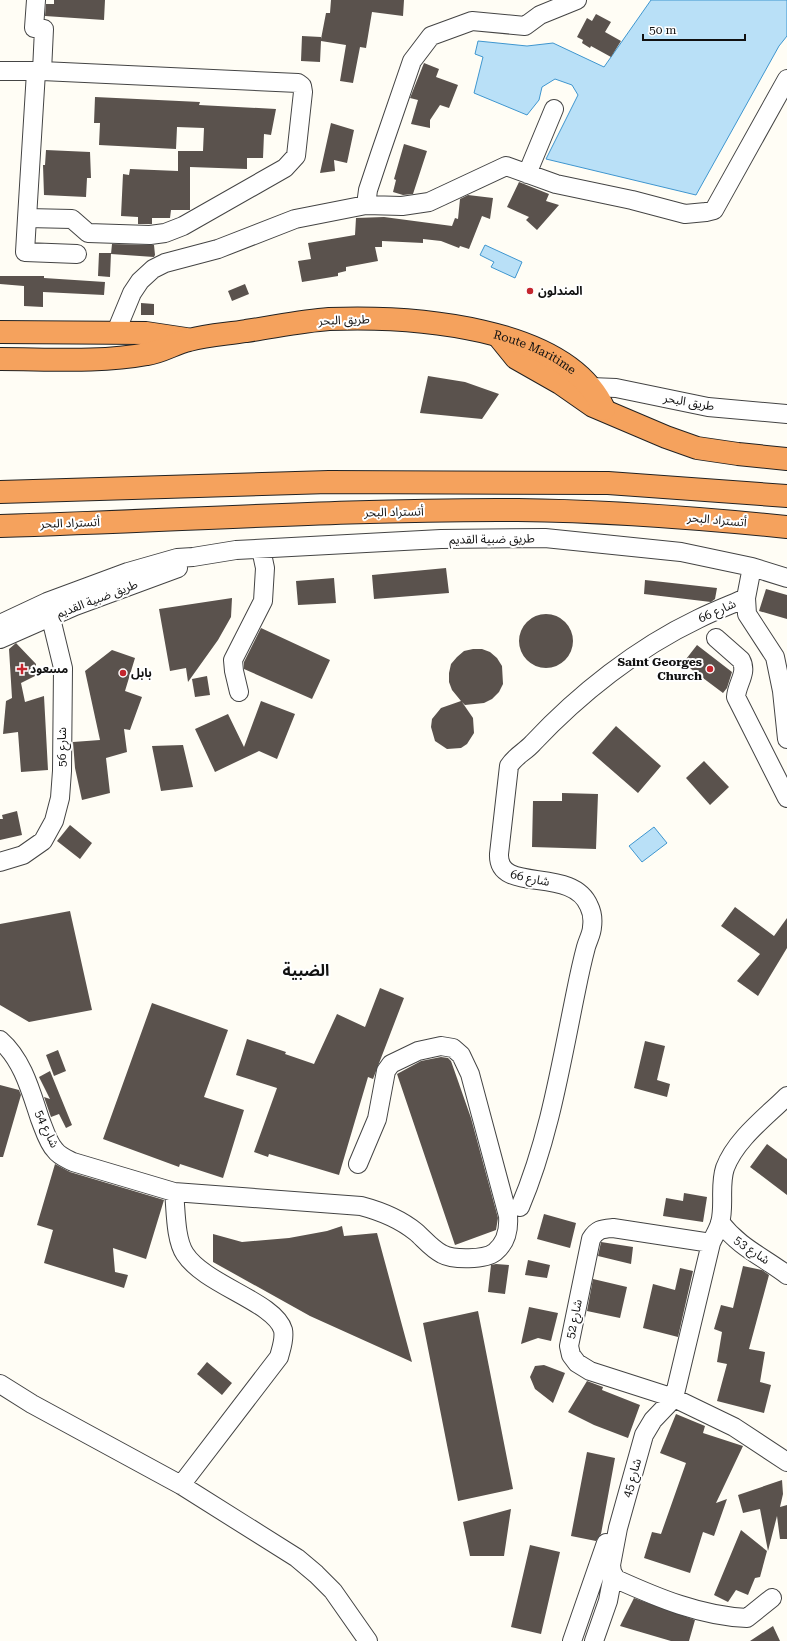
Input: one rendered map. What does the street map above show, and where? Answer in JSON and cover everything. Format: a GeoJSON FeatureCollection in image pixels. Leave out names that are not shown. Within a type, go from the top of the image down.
{"type":"FeatureCollection","features":[{"type":"Feature","properties":{"kind":"highway","name":"طريق البحر"},"geometry":{"type":"LineString","coordinates":[[0,359],[114,358],[149,354],[190,340],[335,319],[375,319],[431,323],[483,331],[499,337]]}},
{"type":"Feature","properties":{"kind":"highway","name":"طريق البحر"},"geometry":{"type":"LineString","coordinates":[[0,332],[115,334],[146,333],[190,340]]}},
{"type":"Feature","properties":{"kind":"highway"},"geometry":{"type":"LineString","coordinates":[[114,358],[115,334]]}},
{"type":"Feature","properties":{"kind":"highway","name":"Route Maritime"},"geometry":{"type":"LineString","coordinates":[[499,337],[529,345],[544,363],[578,375],[586,391]]}},
{"type":"Feature","properties":{"kind":"highway"},"geometry":{"type":"LineString","coordinates":[[586,391],[604,409],[666,437],[697,448],[787,459]]}},
{"type":"Feature","properties":{"kind":"highway"},"geometry":{"type":"LineString","coordinates":[[0,492],[329,482],[608,483],[787,496]]}},
{"type":"Feature","properties":{"kind":"highway","name":"أتستراد البحر"},"geometry":{"type":"LineString","coordinates":[[0,526],[300,514],[518,510],[624,513],[787,527]]}},
{"type":"Feature","properties":{"kind":"street"},"geometry":{"type":"LineString","coordinates":[[36,0],[34,28],[44,29],[39,72],[25,252],[77,254]]}},
{"type":"Feature","properties":{"kind":"street"},"geometry":{"type":"LineString","coordinates":[[366,205],[368,190],[412,61],[431,36],[472,22],[525,26],[540,15],[577,0]]}},
{"type":"Feature","properties":{"kind":"street"},"geometry":{"type":"LineString","coordinates":[[0,71],[294,82],[301,84],[303,92],[297,148],[292,162],[176,230],[150,235],[88,233],[72,219],[27,218]]}},
{"type":"Feature","properties":{"kind":"street"},"geometry":{"type":"LineString","coordinates":[[115,334],[132,293],[140,281],[153,269],[166,263],[218,249],[295,219],[366,205],[402,206],[429,202],[506,166],[556,184],[632,200],[685,214],[714,210],[787,79]]}},
{"type":"Feature","properties":{"kind":"street"},"geometry":{"type":"LineString","coordinates":[[527,174],[554,109]]}},
{"type":"Feature","properties":{"kind":"street","name":"طريق البحر"},"geometry":{"type":"LineString","coordinates":[[586,391],[616,388],[708,407],[787,414]]}},
{"type":"Feature","properties":{"kind":"street","name":"طريق ضبية القديم"},"geometry":{"type":"LineString","coordinates":[[0,639],[49,609],[128,572],[177,558],[194,557],[221,552],[441,539],[545,538],[681,552],[752,567],[787,578]]}},
{"type":"Feature","properties":{"kind":"street"},"geometry":{"type":"LineString","coordinates":[[239,692],[233,660],[263,601],[265,568],[261,549]]}},
{"type":"Feature","properties":{"kind":"street"},"geometry":{"type":"LineString","coordinates":[[752,567],[746,598],[747,614],[775,657],[782,691],[787,739]]}},
{"type":"Feature","properties":{"kind":"street","name":"شارع 66"},"geometry":{"type":"LineString","coordinates":[[520,1207],[539,1154],[557,1082],[580,969],[592,928],[592,918],[589,906],[584,898],[568,886],[513,876],[504,871],[501,867],[499,854],[508,771],[516,757],[533,744],[562,712],[599,681],[655,644],[697,619],[746,598]]}},
{"type":"Feature","properties":{"kind":"street","name":"طريق ضبية القديم"},"geometry":{"type":"LineString","coordinates":[[0,624],[49,609]]}},
{"type":"Feature","properties":{"kind":"street","name":"شارع 56"},"geometry":{"type":"LineString","coordinates":[[0,862],[24,855],[43,842],[54,821],[60,798],[62,771],[62,668],[49,609]]}},
{"type":"Feature","properties":{"kind":"street"},"geometry":{"type":"LineString","coordinates":[[716,638],[741,660],[744,665],[744,673],[737,687],[736,697],[787,798]]}},
{"type":"Feature","properties":{"kind":"street","name":"شارع 54"},"geometry":{"type":"LineString","coordinates":[[0,1040],[16,1058],[27,1082],[43,1127],[54,1150],[73,1162],[174,1192],[361,1206],[382,1211],[415,1231],[442,1254],[462,1259],[480,1257],[495,1252],[504,1241],[509,1229],[508,1216],[470,1074],[461,1055],[453,1048],[441,1046],[418,1051],[391,1064],[386,1071],[377,1119],[358,1164]]}},
{"type":"Feature","properties":{"kind":"street"},"geometry":{"type":"LineString","coordinates":[[720,1222],[722,1185],[725,1169],[743,1140],[787,1096]]}},
{"type":"Feature","properties":{"kind":"street"},"geometry":{"type":"LineString","coordinates":[[174,1192],[177,1227],[185,1254],[196,1266],[216,1282],[253,1301],[271,1314],[280,1324],[283,1336],[279,1357],[181,1485]]}},
{"type":"Feature","properties":{"kind":"street","name":"شارع 45"},"geometry":{"type":"LineString","coordinates":[[594,1641],[608,1601],[613,1575],[611,1565],[618,1528],[644,1435],[649,1425],[674,1398],[711,1243],[720,1222]]}},
{"type":"Feature","properties":{"kind":"street","name":"شارع 53"},"geometry":{"type":"LineString","coordinates":[[720,1222],[729,1234],[743,1246],[787,1275]]}},
{"type":"Feature","properties":{"kind":"street","name":"شارع 52"},"geometry":{"type":"LineString","coordinates":[[711,1243],[613,1228],[596,1231],[591,1239],[568,1346],[577,1363],[590,1371],[674,1398],[734,1427],[787,1462]]}},
{"type":"Feature","properties":{"kind":"street"},"geometry":{"type":"LineString","coordinates":[[0,1384],[32,1404],[181,1485],[297,1558],[333,1591],[368,1641]]}},
{"type":"Feature","properties":{"kind":"street"},"geometry":{"type":"LineString","coordinates":[[572,1641],[602,1558],[614,1512],[620,1477],[626,1469],[637,1462]]}},
{"type":"Feature","properties":{"kind":"street"},"geometry":{"type":"LineString","coordinates":[[613,1575],[616,1579],[662,1599],[699,1611],[730,1618],[747,1618],[772,1598]]}},
{"type":"Feature","properties":{"kind":"water"},"geometry":{"type":"Polygon","coordinates":[[[651,0],[787,0],[787,36],[779,46],[696,195],[546,159],[578,95],[572,85],[555,79],[542,87],[539,100],[527,115],[474,93],[483,57],[475,54],[478,41],[527,46],[553,43],[604,67],[651,0]]]}},
{"type":"Feature","properties":{"kind":"water"},"geometry":{"type":"Polygon","coordinates":[[[485,245],[522,262],[515,278],[491,267],[494,262],[480,255],[485,245]]]}},
{"type":"Feature","properties":{"kind":"water"},"geometry":{"type":"Polygon","coordinates":[[[654,827],[667,843],[642,862],[629,846],[654,827]]]}},
{"type":"Feature","properties":{"kind":"building"},"geometry":{"type":"Polygon","coordinates":[[[54,0],[105,0],[104,20],[45,16],[46,4],[54,4],[54,0]]]}},
{"type":"Feature","properties":{"kind":"building"},"geometry":{"type":"Polygon","coordinates":[[[331,0],[404,0],[403,16],[372,12],[366,48],[360,47],[353,83],[340,81],[346,45],[321,41],[320,62],[301,61],[302,36],[321,37],[321,39],[326,13],[330,13],[331,0]]]}},
{"type":"Feature","properties":{"kind":"building"},"geometry":{"type":"Polygon","coordinates":[[[596,14],[611,22],[605,32],[621,41],[611,57],[591,46],[590,48],[582,43],[583,40],[577,37],[587,18],[592,21],[596,14]]]}},
{"type":"Feature","properties":{"kind":"building"},"geometry":{"type":"Polygon","coordinates":[[[424,63],[439,69],[436,77],[458,85],[449,108],[440,105],[430,120],[430,128],[411,124],[418,100],[410,98],[424,63]]]}},
{"type":"Feature","properties":{"kind":"building"},"geometry":{"type":"Polygon","coordinates":[[[95,97],[200,102],[199,105],[276,109],[271,135],[264,134],[263,158],[247,158],[247,169],[190,167],[190,210],[171,210],[170,218],[152,218],[152,224],[138,224],[138,217],[121,216],[123,174],[129,175],[130,169],[178,171],[178,151],[203,151],[204,128],[177,127],[176,149],[99,145],[100,123],[94,123],[95,97]]]}},
{"type":"Feature","properties":{"kind":"building"},"geometry":{"type":"Polygon","coordinates":[[[331,123],[354,130],[347,163],[334,160],[335,171],[320,173],[331,123]]]}},
{"type":"Feature","properties":{"kind":"building"},"geometry":{"type":"Polygon","coordinates":[[[404,144],[427,151],[413,194],[403,195],[393,192],[396,180],[394,179],[404,144]]]}},
{"type":"Feature","properties":{"kind":"building"},"geometry":{"type":"Polygon","coordinates":[[[46,150],[90,152],[91,178],[87,178],[86,197],[44,195],[43,165],[45,165],[46,150]]]}},
{"type":"Feature","properties":{"kind":"building"},"geometry":{"type":"Polygon","coordinates":[[[519,182],[549,194],[546,201],[559,205],[537,230],[526,220],[529,217],[507,207],[519,182]]]}},
{"type":"Feature","properties":{"kind":"building"},"geometry":{"type":"Polygon","coordinates":[[[468,195],[493,198],[490,219],[482,216],[469,249],[460,246],[459,248],[441,241],[423,239],[423,243],[382,241],[382,247],[375,247],[378,261],[346,267],[346,271],[338,273],[338,276],[302,282],[298,261],[311,259],[308,243],[355,235],[356,218],[384,217],[452,226],[455,218],[458,219],[460,199],[468,195]]]}},
{"type":"Feature","properties":{"kind":"building"},"geometry":{"type":"Polygon","coordinates":[[[112,244],[154,245],[155,255],[154,257],[111,254],[112,244]]]}},
{"type":"Feature","properties":{"kind":"building"},"geometry":{"type":"Polygon","coordinates":[[[99,253],[111,253],[110,277],[98,276],[99,253]]]}},
{"type":"Feature","properties":{"kind":"building"},"geometry":{"type":"Polygon","coordinates":[[[0,276],[44,276],[44,278],[105,282],[104,295],[43,292],[43,307],[24,306],[24,286],[0,284],[0,276]]]}},
{"type":"Feature","properties":{"kind":"building"},"geometry":{"type":"Polygon","coordinates":[[[245,284],[249,294],[232,301],[228,291],[245,284]]]}},
{"type":"Feature","properties":{"kind":"building"},"geometry":{"type":"Polygon","coordinates":[[[141,303],[154,304],[154,315],[141,315],[141,303]]]}},
{"type":"Feature","properties":{"kind":"building"},"geometry":{"type":"Polygon","coordinates":[[[428,376],[465,382],[499,394],[482,419],[420,413],[428,376]]]}},
{"type":"Feature","properties":{"kind":"building"},"geometry":{"type":"Polygon","coordinates":[[[446,568],[449,593],[374,599],[372,575],[446,568]]]}},
{"type":"Feature","properties":{"kind":"building"},"geometry":{"type":"Polygon","coordinates":[[[334,578],[336,603],[298,605],[296,581],[334,578]]]}},
{"type":"Feature","properties":{"kind":"building"},"geometry":{"type":"Polygon","coordinates":[[[645,580],[717,588],[715,599],[711,602],[644,594],[645,580]]]}},
{"type":"Feature","properties":{"kind":"building"},"geometry":{"type":"Polygon","coordinates":[[[766,589],[787,595],[787,619],[759,611],[766,589]]]}},
{"type":"Feature","properties":{"kind":"building"},"geometry":{"type":"Polygon","coordinates":[[[232,598],[231,617],[218,640],[188,682],[186,668],[170,671],[159,609],[232,598]]]}},
{"type":"Feature","properties":{"kind":"building"},"geometry":{"type":"Polygon","coordinates":[[[546,614],[556,616],[565,622],[571,631],[573,641],[571,651],[565,660],[556,666],[546,668],[536,666],[527,660],[521,651],[519,641],[521,631],[527,622],[536,616],[546,614]]]}},
{"type":"Feature","properties":{"kind":"building"},"geometry":{"type":"Polygon","coordinates":[[[261,628],[330,660],[312,699],[244,669],[244,662],[261,628]]]}},
{"type":"Feature","properties":{"kind":"building"},"geometry":{"type":"Polygon","coordinates":[[[16,643],[36,664],[35,676],[21,683],[25,702],[44,696],[48,770],[21,772],[18,732],[3,734],[6,701],[12,698],[9,649],[16,643]]]}},
{"type":"Feature","properties":{"kind":"building","name":"Saint Georges Church"},"geometry":{"type":"Polygon","coordinates":[[[697,645],[732,672],[727,688],[723,693],[683,663],[697,645]]]}},
{"type":"Feature","properties":{"kind":"building"},"geometry":{"type":"Polygon","coordinates":[[[482,649],[490,652],[497,658],[502,666],[503,684],[499,692],[492,699],[484,703],[465,705],[462,702],[473,718],[474,733],[467,744],[461,748],[447,749],[435,741],[431,727],[432,719],[441,708],[461,701],[452,690],[449,682],[451,664],[464,651],[482,649]]]}},
{"type":"Feature","properties":{"kind":"building"},"geometry":{"type":"Polygon","coordinates":[[[112,650],[135,658],[125,691],[142,697],[130,730],[124,729],[127,752],[106,758],[110,793],[82,800],[75,768],[73,742],[100,740],[85,671],[112,650]]]}},
{"type":"Feature","properties":{"kind":"building"},"geometry":{"type":"Polygon","coordinates":[[[207,676],[210,695],[195,697],[192,679],[207,676]]]}},
{"type":"Feature","properties":{"kind":"building"},"geometry":{"type":"Polygon","coordinates":[[[261,701],[295,714],[277,759],[259,751],[215,772],[195,729],[228,714],[244,747],[261,701]]]}},
{"type":"Feature","properties":{"kind":"building"},"geometry":{"type":"Polygon","coordinates":[[[616,726],[661,766],[638,793],[592,753],[616,726]]]}},
{"type":"Feature","properties":{"kind":"building"},"geometry":{"type":"Polygon","coordinates":[[[183,745],[193,787],[161,791],[152,746],[183,745]]]}},
{"type":"Feature","properties":{"kind":"building"},"geometry":{"type":"Polygon","coordinates":[[[704,761],[729,787],[710,805],[686,778],[704,761]]]}},
{"type":"Feature","properties":{"kind":"building"},"geometry":{"type":"Polygon","coordinates":[[[562,793],[598,794],[596,849],[532,847],[533,801],[562,801],[562,793]]]}},
{"type":"Feature","properties":{"kind":"building"},"geometry":{"type":"Polygon","coordinates":[[[17,811],[22,835],[0,840],[0,819],[3,819],[2,815],[17,811]]]}},
{"type":"Feature","properties":{"kind":"building"},"geometry":{"type":"Polygon","coordinates":[[[70,825],[92,843],[80,859],[57,841],[70,825]]]}},
{"type":"Feature","properties":{"kind":"building"},"geometry":{"type":"Polygon","coordinates":[[[735,907],[774,936],[787,918],[787,948],[758,996],[737,981],[760,954],[721,926],[735,907]]]}},
{"type":"Feature","properties":{"kind":"building"},"geometry":{"type":"Polygon","coordinates":[[[70,911],[92,1010],[29,1022],[0,1005],[0,924],[70,911]]]}},
{"type":"Feature","properties":{"kind":"building"},"geometry":{"type":"Polygon","coordinates":[[[380,988],[404,998],[373,1079],[368,1077],[339,1175],[269,1154],[268,1157],[254,1152],[277,1088],[236,1075],[247,1039],[286,1052],[285,1054],[314,1064],[337,1014],[365,1027],[380,988]]]}},
{"type":"Feature","properties":{"kind":"building"},"geometry":{"type":"Polygon","coordinates":[[[152,1003],[228,1030],[204,1097],[244,1110],[223,1178],[180,1164],[179,1167],[103,1139],[152,1003]]]}},
{"type":"Feature","properties":{"kind":"building"},"geometry":{"type":"Polygon","coordinates":[[[645,1041],[665,1046],[657,1080],[670,1084],[667,1097],[634,1088],[645,1041]]]}},
{"type":"Feature","properties":{"kind":"building"},"geometry":{"type":"Polygon","coordinates":[[[58,1050],[66,1071],[54,1076],[46,1055],[58,1050]]]}},
{"type":"Feature","properties":{"kind":"building"},"geometry":{"type":"Polygon","coordinates":[[[441,1057],[448,1058],[451,1061],[471,1118],[498,1218],[496,1230],[455,1245],[397,1074],[421,1061],[441,1057]]]}},
{"type":"Feature","properties":{"kind":"building"},"geometry":{"type":"Polygon","coordinates":[[[50,1071],[72,1125],[66,1128],[59,1114],[51,1117],[44,1097],[50,1099],[39,1077],[50,1071]]]}},
{"type":"Feature","properties":{"kind":"building"},"geometry":{"type":"Polygon","coordinates":[[[0,1085],[19,1090],[21,1095],[3,1157],[0,1157],[0,1085]]]}},
{"type":"Feature","properties":{"kind":"building"},"geometry":{"type":"Polygon","coordinates":[[[767,1144],[787,1159],[787,1195],[750,1167],[767,1144]]]}},
{"type":"Feature","properties":{"kind":"building"},"geometry":{"type":"Polygon","coordinates":[[[55,1164],[70,1172],[164,1200],[146,1259],[113,1248],[115,1272],[128,1275],[124,1288],[44,1263],[53,1230],[37,1225],[55,1164]]]}},
{"type":"Feature","properties":{"kind":"building"},"geometry":{"type":"Polygon","coordinates":[[[684,1193],[707,1197],[703,1222],[663,1216],[666,1198],[683,1201],[684,1193]]]}},
{"type":"Feature","properties":{"kind":"building"},"geometry":{"type":"Polygon","coordinates":[[[544,1214],[576,1223],[570,1248],[537,1239],[544,1214]]]}},
{"type":"Feature","properties":{"kind":"building"},"geometry":{"type":"Polygon","coordinates":[[[342,1226],[344,1236],[377,1233],[412,1362],[310,1316],[213,1262],[213,1234],[242,1242],[289,1238],[327,1231],[342,1226]]]}},
{"type":"Feature","properties":{"kind":"building"},"geometry":{"type":"Polygon","coordinates":[[[601,1242],[633,1247],[631,1264],[598,1256],[601,1242]]]}},
{"type":"Feature","properties":{"kind":"building"},"geometry":{"type":"Polygon","coordinates":[[[528,1260],[550,1265],[547,1278],[525,1275],[528,1260]]]}},
{"type":"Feature","properties":{"kind":"building"},"geometry":{"type":"Polygon","coordinates":[[[491,1265],[509,1265],[505,1294],[488,1292],[491,1265]]]}},
{"type":"Feature","properties":{"kind":"building"},"geometry":{"type":"Polygon","coordinates":[[[743,1266],[762,1270],[769,1275],[749,1349],[765,1352],[760,1382],[771,1385],[764,1413],[717,1401],[727,1364],[717,1362],[722,1332],[714,1329],[721,1305],[733,1308],[743,1266]]]}},
{"type":"Feature","properties":{"kind":"building"},"geometry":{"type":"Polygon","coordinates":[[[680,1268],[693,1271],[678,1337],[643,1328],[653,1284],[675,1290],[680,1268]]]}},
{"type":"Feature","properties":{"kind":"building"},"geometry":{"type":"Polygon","coordinates":[[[593,1279],[627,1287],[620,1318],[587,1311],[593,1279]]]}},
{"type":"Feature","properties":{"kind":"building"},"geometry":{"type":"Polygon","coordinates":[[[529,1307],[558,1313],[551,1341],[538,1338],[521,1344],[529,1307]]]}},
{"type":"Feature","properties":{"kind":"building"},"geometry":{"type":"Polygon","coordinates":[[[478,1311],[513,1489],[458,1501],[423,1323],[478,1311]]]}},
{"type":"Feature","properties":{"kind":"building"},"geometry":{"type":"Polygon","coordinates":[[[207,1362],[232,1383],[222,1395],[197,1374],[207,1362]]]}},
{"type":"Feature","properties":{"kind":"building"},"geometry":{"type":"Polygon","coordinates":[[[544,1365],[565,1373],[553,1403],[535,1389],[530,1377],[535,1366],[544,1365]]]}},
{"type":"Feature","properties":{"kind":"building"},"geometry":{"type":"Polygon","coordinates":[[[587,1381],[603,1387],[602,1390],[640,1405],[628,1438],[594,1425],[568,1412],[587,1381]]]}},
{"type":"Feature","properties":{"kind":"building"},"geometry":{"type":"Polygon","coordinates":[[[676,1414],[705,1426],[703,1433],[743,1446],[716,1503],[727,1499],[714,1536],[703,1532],[690,1573],[644,1558],[652,1532],[661,1534],[686,1463],[660,1453],[676,1414]]]}},
{"type":"Feature","properties":{"kind":"building"},"geometry":{"type":"Polygon","coordinates":[[[587,1452],[615,1458],[601,1534],[596,1541],[571,1536],[587,1452]]]}},
{"type":"Feature","properties":{"kind":"building"},"geometry":{"type":"Polygon","coordinates":[[[782,1480],[783,1494],[780,1507],[787,1505],[787,1539],[780,1539],[777,1516],[768,1551],[760,1509],[743,1513],[738,1495],[782,1480]]]}},
{"type":"Feature","properties":{"kind":"building"},"geometry":{"type":"Polygon","coordinates":[[[511,1509],[504,1556],[470,1556],[463,1522],[511,1509]]]}},
{"type":"Feature","properties":{"kind":"building"},"geometry":{"type":"Polygon","coordinates":[[[741,1530],[767,1551],[760,1577],[755,1578],[748,1595],[736,1590],[728,1602],[714,1595],[741,1530]]]}},
{"type":"Feature","properties":{"kind":"building"},"geometry":{"type":"Polygon","coordinates":[[[530,1545],[560,1552],[541,1634],[511,1627],[530,1545]]]}},
{"type":"Feature","properties":{"kind":"building"},"geometry":{"type":"Polygon","coordinates":[[[634,1598],[695,1620],[689,1641],[671,1641],[620,1626],[634,1598]]]}},
{"type":"Feature","properties":{"kind":"building"},"geometry":{"type":"Polygon","coordinates":[[[773,1626],[780,1641],[750,1641],[773,1626]]]}},
{"type":"Feature","properties":{"kind":"place","name":"المندلون"},"geometry":{"type":"Point","coordinates":[530,291]}},
{"type":"Feature","properties":{"kind":"place","name":"مسعود"},"geometry":{"type":"Point","coordinates":[22,669]}},
{"type":"Feature","properties":{"kind":"place","name":"Saint Georges Church"},"geometry":{"type":"Point","coordinates":[710,669]}},
{"type":"Feature","properties":{"kind":"place","name":"بابل"},"geometry":{"type":"Point","coordinates":[123,673]}},
{"type":"Feature","properties":{"kind":"district","name":"الضبية"},"geometry":{"type":"Point","coordinates":[306,970]}}]}
